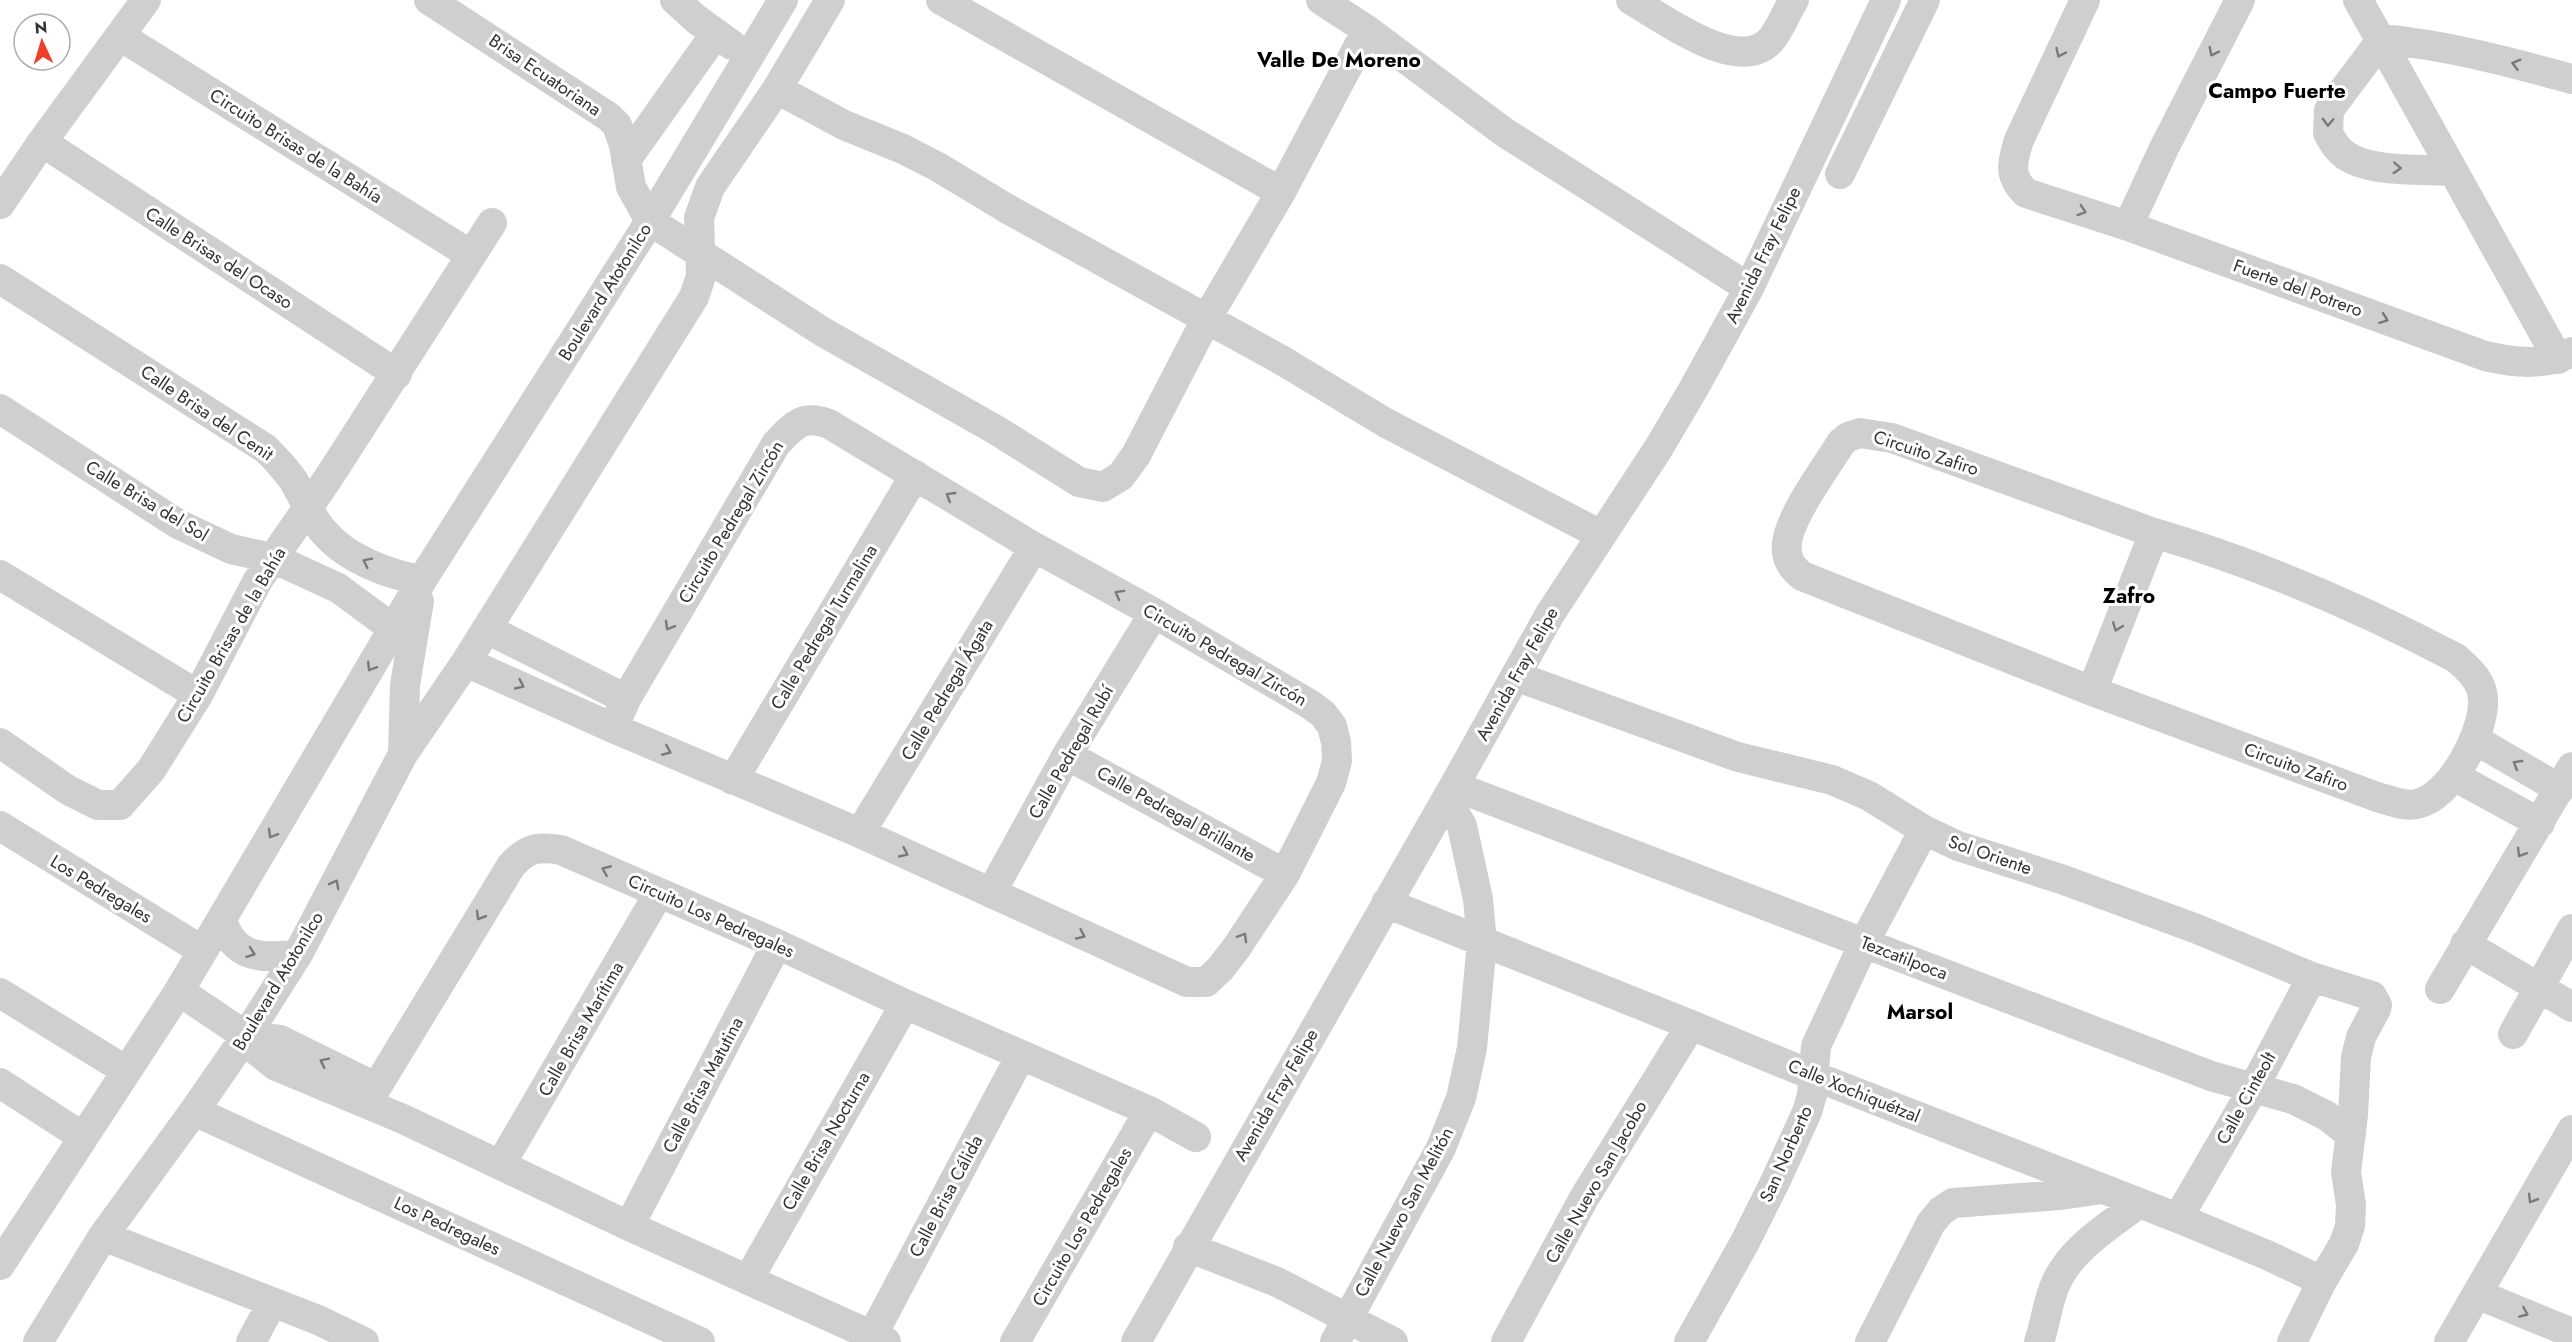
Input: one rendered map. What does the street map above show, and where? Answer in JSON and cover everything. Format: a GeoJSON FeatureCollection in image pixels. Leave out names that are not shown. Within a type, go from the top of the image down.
{"type":"FeatureCollection","features":[{"type":"Feature","properties":{"kind":"street"},"geometry":{"type":"LineString","coordinates":[[0,204],[42,142],[146,0]]}},
{"type":"Feature","properties":{"kind":"street"},"geometry":{"type":"LineString","coordinates":[[675,0],[749,58]]}},
{"type":"Feature","properties":{"kind":"street","name":"Boulevard Atotonilco"},"geometry":{"type":"LineString","coordinates":[[0,1265],[125,1070],[179,991],[422,580],[650,221],[783,0]]}},
{"type":"Feature","properties":{"kind":"street"},"geometry":{"type":"LineString","coordinates":[[402,754],[466,662],[694,297],[701,276],[699,218],[710,188],[777,89],[830,0]]}},
{"type":"Feature","properties":{"kind":"street"},"geometry":{"type":"LineString","coordinates":[[941,0],[1281,192]]}},
{"type":"Feature","properties":{"kind":"street"},"geometry":{"type":"LineString","coordinates":[[1321,0],[1367,30],[1504,132],[1749,288]]}},
{"type":"Feature","properties":{"kind":"street"},"geometry":{"type":"LineString","coordinates":[[1632,0],[1714,47],[1734,53],[1752,51],[1770,41],[1794,0]]}},
{"type":"Feature","properties":{"kind":"street","name":"Avenida Fray Felipe"},"geometry":{"type":"LineString","coordinates":[[1136,1342],[1188,1247],[1451,793],[1550,614],[1658,449],[1749,288],[1886,0]]}},
{"type":"Feature","properties":{"kind":"street"},"geometry":{"type":"LineString","coordinates":[[1840,174],[1925,0]]}},
{"type":"Feature","properties":{"kind":"street","name":"Fuerte del Potrero"},"geometry":{"type":"LineString","coordinates":[[2085,0],[2019,140],[2014,156],[2013,171],[2016,183],[2026,193],[2128,226],[2485,356],[2512,362],[2534,363],[2565,356]]}},
{"type":"Feature","properties":{"kind":"street"},"geometry":{"type":"LineString","coordinates":[[2128,226],[2163,148],[2240,0]]}},
{"type":"Feature","properties":{"kind":"street"},"geometry":{"type":"LineString","coordinates":[[2358,0],[2382,39],[2452,171],[2565,356]]}},
{"type":"Feature","properties":{"kind":"street","name":"Brisa Ecuatoriana"},"geometry":{"type":"LineString","coordinates":[[442,3],[609,117],[617,125],[624,145],[631,187],[650,221]]}},
{"type":"Feature","properties":{"kind":"street"},"geometry":{"type":"LineString","coordinates":[[650,221],[823,332],[996,430],[1080,482],[1103,487],[1113,483],[1121,476],[1136,455],[1207,318],[1281,192],[1367,30]]}},
{"type":"Feature","properties":{"kind":"street"},"geometry":{"type":"LineString","coordinates":[[626,160],[716,33]]}},
{"type":"Feature","properties":{"kind":"street","name":"Circuito Brisas de la Bahía"},"geometry":{"type":"LineString","coordinates":[[120,36],[471,255]]}},
{"type":"Feature","properties":{"kind":"street"},"geometry":{"type":"LineString","coordinates":[[2382,39],[2424,43],[2481,55],[2572,79]]}},
{"type":"Feature","properties":{"kind":"street"},"geometry":{"type":"LineString","coordinates":[[2382,39],[2329,110],[2328,133],[2345,155],[2361,163],[2376,167],[2452,171]]}},
{"type":"Feature","properties":{"kind":"street"},"geometry":{"type":"LineString","coordinates":[[777,89],[844,124],[903,149],[938,167],[1006,208],[1207,318],[1386,423],[1601,535]]}},
{"type":"Feature","properties":{"kind":"street","name":"Calle Brisas del Ocaso"},"geometry":{"type":"LineString","coordinates":[[42,142],[397,374]]}},
{"type":"Feature","properties":{"kind":"street","name":"Circuito Brisas de la Bahía"},"geometry":{"type":"LineString","coordinates":[[0,743],[68,790],[98,805],[120,805],[151,770],[198,695],[258,580],[397,374],[492,223]]}},
{"type":"Feature","properties":{"kind":"street","name":"Calle Brisa del Cenit"},"geometry":{"type":"LineString","coordinates":[[0,279],[266,449],[283,466],[324,532],[345,550],[391,574],[422,580]]}},
{"type":"Feature","properties":{"kind":"street","name":"Calle Brisa del Sol"},"geometry":{"type":"LineString","coordinates":[[0,409],[178,524],[231,549],[274,559],[338,588],[394,630]]}},
{"type":"Feature","properties":{"kind":"street","name":"Circuito Pedregal Zircón"},"geometry":{"type":"LineString","coordinates":[[466,662],[613,728],[860,833],[1177,979],[1188,982],[1206,982],[1220,969],[1237,947],[1285,874],[1331,783],[1337,761],[1332,726],[1323,714],[1311,705],[1154,613],[1034,547],[829,424],[815,419],[803,420],[791,428],[776,444],[626,699],[613,728]]}},
{"type":"Feature","properties":{"kind":"street","name":"Circuito Zafiro"},"geometry":{"type":"LineString","coordinates":[[1860,433],[1892,438],[2154,533],[2302,584],[2456,658],[2474,674],[2481,688],[2483,699],[2482,716],[2474,739],[2454,776],[2430,799],[2416,805],[2397,802],[2092,691],[1802,576],[1791,566],[1786,543],[1791,524],[1841,443],[1848,437],[1860,433]]}},
{"type":"Feature","properties":{"kind":"street","name":"Calle Pedregal Turmalina"},"geometry":{"type":"LineString","coordinates":[[733,780],[915,475]]}},
{"type":"Feature","properties":{"kind":"street"},"geometry":{"type":"LineString","coordinates":[[2092,691],[2154,533]]}},
{"type":"Feature","properties":{"kind":"street","name":"Calle Pedregal Ágata"},"geometry":{"type":"LineString","coordinates":[[860,833],[1034,547]]}},
{"type":"Feature","properties":{"kind":"street"},"geometry":{"type":"LineString","coordinates":[[0,575],[198,695]]}},
{"type":"Feature","properties":{"kind":"street","name":"Boulevard Atotonilco"},"geometry":{"type":"LineString","coordinates":[[38,1342],[103,1236],[246,1036],[298,954],[402,754],[405,685],[422,580]]}},
{"type":"Feature","properties":{"kind":"street","name":"Calle Pedregal Rubí"},"geometry":{"type":"LineString","coordinates":[[992,893],[1067,755],[1154,613]]}},
{"type":"Feature","properties":{"kind":"street"},"geometry":{"type":"LineString","coordinates":[[487,629],[626,699]]}},
{"type":"Feature","properties":{"kind":"street","name":"Sol Oriente"},"geometry":{"type":"LineString","coordinates":[[1515,676],[1738,757],[1832,780],[1869,796],[1924,830],[1958,846],[2061,879],[2197,929],[2312,977],[2362,992],[2375,1000],[2376,1010],[2361,1037],[2356,1057],[2351,1135]]}},
{"type":"Feature","properties":{"kind":"street"},"geometry":{"type":"LineString","coordinates":[[2440,989],[2566,778],[2474,739]]}},
{"type":"Feature","properties":{"kind":"street","name":"Calle Pedregal Brillante"},"geometry":{"type":"LineString","coordinates":[[1067,755],[1285,874]]}},
{"type":"Feature","properties":{"kind":"street"},"geometry":{"type":"LineString","coordinates":[[2454,776],[2540,823]]}},
{"type":"Feature","properties":{"kind":"street","name":"Calle Nuevo San Melitón"},"geometry":{"type":"LineString","coordinates":[[1342,1330],[1441,1148],[1461,1098],[1472,1048],[1482,943],[1473,870],[1451,793]]}},
{"type":"Feature","properties":{"kind":"street","name":"Tezcatilpoca"},"geometry":{"type":"LineString","coordinates":[[1451,793],[1864,943],[2200,1071],[2253,1089],[2275,1093],[2327,1116],[2351,1135]]}},
{"type":"Feature","properties":{"kind":"street","name":"Los Pedregales"},"geometry":{"type":"LineString","coordinates":[[0,826],[203,951]]}},
{"type":"Feature","properties":{"kind":"street","name":"San Norberto"},"geometry":{"type":"LineString","coordinates":[[1689,1342],[1745,1242],[1808,1112],[1816,1046],[1864,943],[1924,830]]}},
{"type":"Feature","properties":{"kind":"street","name":"Circuito Los Pedregales"},"geometry":{"type":"LineString","coordinates":[[372,1095],[511,866],[521,854],[532,849],[546,847],[561,850],[777,944],[905,1004],[1149,1111],[1196,1137]]}},
{"type":"Feature","properties":{"kind":"street","name":"Calle Brisa Marítima"},"geometry":{"type":"LineString","coordinates":[[501,1164],[659,893]]}},
{"type":"Feature","properties":{"kind":"street","name":"Calle Xochiquétzal"},"geometry":{"type":"LineString","coordinates":[[1386,903],[1814,1076],[2105,1188],[2267,1255],[2322,1281]]}},
{"type":"Feature","properties":{"kind":"street"},"geometry":{"type":"LineString","coordinates":[[222,920],[226,933],[237,947],[253,956],[276,957],[298,954]]}},
{"type":"Feature","properties":{"kind":"street"},"geometry":{"type":"LineString","coordinates":[[2513,1034],[2553,983],[2572,929]]}},
{"type":"Feature","properties":{"kind":"street"},"geometry":{"type":"LineString","coordinates":[[2469,938],[2553,983],[2572,1007]]}},
{"type":"Feature","properties":{"kind":"street","name":"Calle Brisa Matutina"},"geometry":{"type":"LineString","coordinates":[[628,1226],[777,944]]}},
{"type":"Feature","properties":{"kind":"street","name":"Calle Cinteolt"},"geometry":{"type":"LineString","coordinates":[[2178,1218],[2253,1089],[2312,977]]}},
{"type":"Feature","properties":{"kind":"street"},"geometry":{"type":"LineString","coordinates":[[179,991],[246,1036],[256,1050],[276,1066],[372,1095],[403,1119],[628,1226],[879,1339]]}},
{"type":"Feature","properties":{"kind":"street"},"geometry":{"type":"LineString","coordinates":[[0,993],[125,1070]]}},
{"type":"Feature","properties":{"kind":"street","name":"Calle Brisa Nocturna"},"geometry":{"type":"LineString","coordinates":[[748,1280],[905,1004]]}},
{"type":"Feature","properties":{"kind":"street","name":"Calle Nuevo San Jacobo"},"geometry":{"type":"LineString","coordinates":[[1506,1342],[1584,1198],[1691,1025]]}},
{"type":"Feature","properties":{"kind":"street","name":"Calle Brisa Cálida"},"geometry":{"type":"LineString","coordinates":[[879,1339],[1021,1055]]}},
{"type":"Feature","properties":{"kind":"street"},"geometry":{"type":"LineString","coordinates":[[0,1083],[83,1137]]}},
{"type":"Feature","properties":{"kind":"street","name":"Los Pedregales"},"geometry":{"type":"LineString","coordinates":[[194,1111],[700,1342]]}},
{"type":"Feature","properties":{"kind":"street","name":"Circuito Los Pedregales"},"geometry":{"type":"LineString","coordinates":[[1015,1342],[1149,1111]]}},
{"type":"Feature","properties":{"kind":"street"},"geometry":{"type":"LineString","coordinates":[[2449,1342],[2476,1294],[2563,1167],[2572,1130]]}},
{"type":"Feature","properties":{"kind":"street"},"geometry":{"type":"LineString","coordinates":[[2292,1342],[2322,1281],[2344,1244],[2350,1226],[2351,1205],[2346,1172],[2351,1135]]}},
{"type":"Feature","properties":{"kind":"street"},"geometry":{"type":"LineString","coordinates":[[1870,1342],[1931,1223],[1941,1210],[1953,1203],[2060,1195],[2105,1188]]}},
{"type":"Feature","properties":{"kind":"street"},"geometry":{"type":"LineString","coordinates":[[2039,1342],[2055,1283],[2067,1264],[2086,1245],[2139,1203]]}},
{"type":"Feature","properties":{"kind":"street"},"geometry":{"type":"LineString","coordinates":[[103,1236],[272,1304],[318,1320],[364,1342]]}},
{"type":"Feature","properties":{"kind":"street"},"geometry":{"type":"LineString","coordinates":[[1188,1247],[1242,1266],[1342,1330],[1393,1342]]}},
{"type":"Feature","properties":{"kind":"street"},"geometry":{"type":"LineString","coordinates":[[2476,1294],[2572,1333]]}},
{"type":"Feature","properties":{"kind":"street"},"geometry":{"type":"LineString","coordinates":[[251,1342],[272,1304]]}},
{"type":"Feature","properties":{"kind":"district","name":"Valle De Moreno"},"geometry":{"type":"Point","coordinates":[1339,60]}},
{"type":"Feature","properties":{"kind":"district","name":"Campo Fuerte"},"geometry":{"type":"Point","coordinates":[2277,91]}},
{"type":"Feature","properties":{"kind":"district","name":"Zafro"},"geometry":{"type":"Point","coordinates":[2129,596]}},
{"type":"Feature","properties":{"kind":"district","name":"Marsol"},"geometry":{"type":"Point","coordinates":[1920,1012]}}]}
